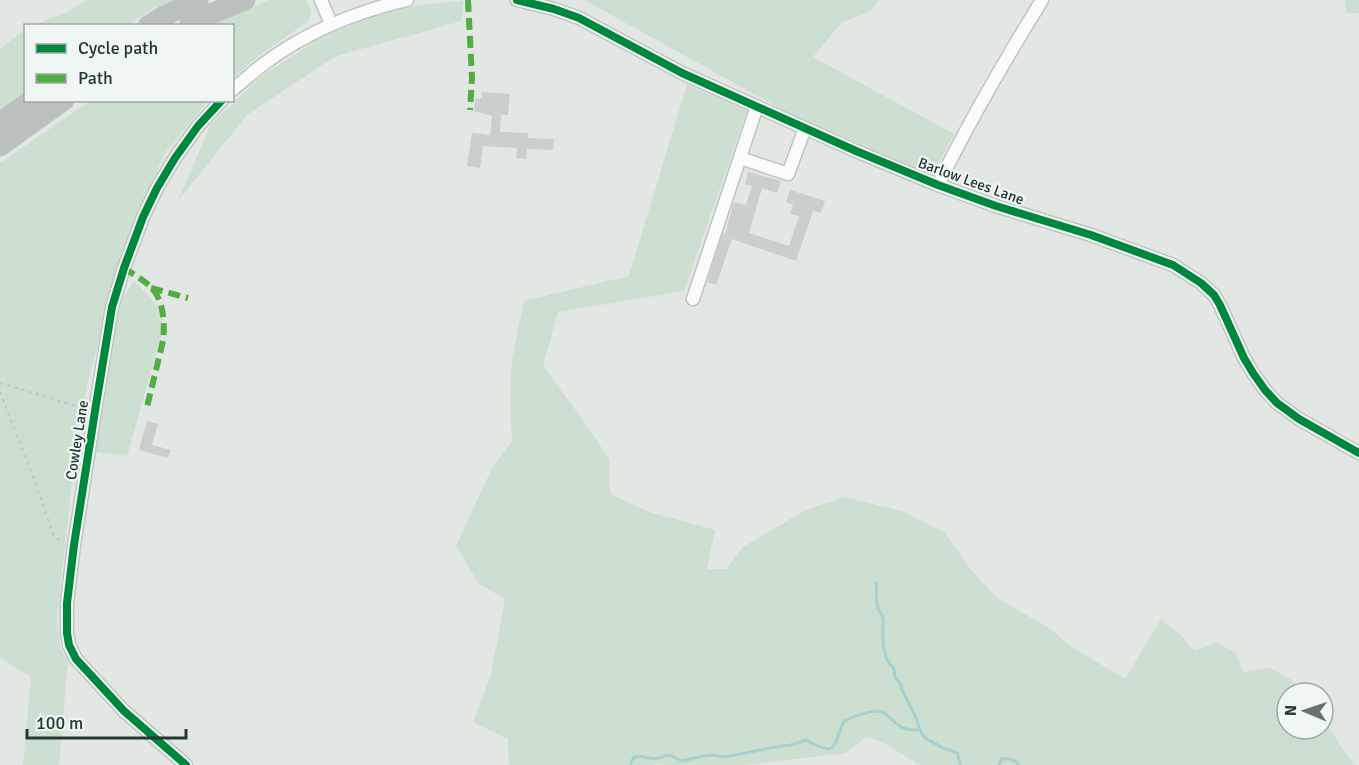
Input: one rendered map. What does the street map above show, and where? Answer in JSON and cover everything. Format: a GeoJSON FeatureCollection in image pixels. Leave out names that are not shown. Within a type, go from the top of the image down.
{"type":"FeatureCollection","features":[{"type":"Feature","properties":{"kind":"highway"},"geometry":{"type":"LineString","coordinates":[[151,24],[198,0]]}},
{"type":"Feature","properties":{"kind":"highway"},"geometry":{"type":"LineString","coordinates":[[192,24],[245,0]]}},
{"type":"Feature","properties":{"kind":"highway"},"geometry":{"type":"LineString","coordinates":[[0,123],[29,102]]}},
{"type":"Feature","properties":{"kind":"highway"},"geometry":{"type":"LineString","coordinates":[[0,146],[61,102]]}},
{"type":"Feature","properties":{"kind":"street"},"geometry":{"type":"LineString","coordinates":[[321,0],[331,24]]}},
{"type":"Feature","properties":{"kind":"street"},"geometry":{"type":"LineString","coordinates":[[234,88],[261,65],[293,44],[331,24],[381,6],[407,0]]}},
{"type":"Feature","properties":{"kind":"street","name":"Barlow Lees Lane"},"geometry":{"type":"LineString","coordinates":[[517,0],[579,18],[682,73],[938,185],[1173,264],[1214,295],[1244,358],[1265,390],[1299,419],[1359,453]]}},
{"type":"Feature","properties":{"kind":"street"},"geometry":{"type":"LineString","coordinates":[[938,185],[959,142],[1042,0]]}},
{"type":"Feature","properties":{"kind":"street","name":"Cowley Lane"},"geometry":{"type":"LineString","coordinates":[[186,765],[124,711],[76,659],[69,645],[67,633],[67,603],[74,544],[112,307],[143,217],[157,188],[198,126],[220,102]]}},
{"type":"Feature","properties":{"kind":"street"},"geometry":{"type":"LineString","coordinates":[[693,299],[757,106]]}},
{"type":"Feature","properties":{"kind":"street"},"geometry":{"type":"LineString","coordinates":[[740,158],[788,174],[805,128]]}},
{"type":"Feature","properties":{"kind":"path"},"geometry":{"type":"LineString","coordinates":[[0,383],[86,408]]}},
{"type":"Feature","properties":{"kind":"path"},"geometry":{"type":"LineString","coordinates":[[0,392],[53,534],[62,543],[74,544]]}},
{"type":"Feature","properties":{"kind":"green space"},"geometry":{"type":"Polygon","coordinates":[[[87,0],[174,0],[152,9],[130,24],[37,24],[67,12],[87,0]]]}},
{"type":"Feature","properties":{"kind":"green space"},"geometry":{"type":"Polygon","coordinates":[[[269,0],[307,0],[311,12],[309,21],[260,55],[234,77],[234,24],[212,24],[269,0]]]}},
{"type":"Feature","properties":{"kind":"green space"},"geometry":{"type":"Polygon","coordinates":[[[584,0],[880,0],[869,12],[842,22],[813,57],[954,134],[933,175],[794,116],[584,0]]]}},
{"type":"Feature","properties":{"kind":"green space"},"geometry":{"type":"Polygon","coordinates":[[[1344,0],[1359,0],[1359,13],[1346,13],[1344,0]]]}},
{"type":"Feature","properties":{"kind":"green space"},"geometry":{"type":"Polygon","coordinates":[[[463,1],[462,21],[336,56],[247,115],[178,201],[211,124],[263,75],[317,40],[367,18],[418,5],[463,1]]]}},
{"type":"Feature","properties":{"kind":"green space"},"geometry":{"type":"Polygon","coordinates":[[[24,30],[24,95],[0,113],[0,49],[24,30]]]}},
{"type":"Feature","properties":{"kind":"green space"},"geometry":{"type":"Polygon","coordinates":[[[687,84],[747,111],[684,291],[558,312],[543,366],[609,459],[610,494],[649,512],[715,530],[707,569],[726,569],[743,547],[804,511],[843,497],[902,511],[944,532],[971,570],[997,598],[1049,628],[1072,647],[1125,679],[1161,619],[1181,635],[1194,651],[1216,642],[1236,653],[1243,672],[1270,668],[1292,680],[1275,681],[1275,741],[1335,741],[1335,737],[1355,765],[920,765],[884,743],[866,737],[846,753],[744,765],[655,763],[654,765],[509,765],[508,739],[473,722],[491,675],[505,599],[479,584],[456,546],[492,468],[512,441],[510,399],[512,358],[524,301],[629,276],[687,84]]]}},
{"type":"Feature","properties":{"kind":"green space"},"geometry":{"type":"Polygon","coordinates":[[[89,102],[207,102],[164,154],[118,265],[87,385],[74,464],[57,619],[60,647],[68,660],[59,765],[23,765],[31,677],[0,658],[0,163],[89,102]]]}},
{"type":"Feature","properties":{"kind":"green space"},"geometry":{"type":"Polygon","coordinates":[[[134,281],[157,305],[164,326],[127,456],[96,452],[117,307],[134,281]]]}},
{"type":"Feature","properties":{"kind":"building"},"geometry":{"type":"Polygon","coordinates":[[[482,92],[510,94],[508,115],[501,115],[500,132],[528,133],[528,138],[554,139],[553,150],[527,149],[526,159],[516,158],[517,148],[483,146],[480,168],[467,166],[472,133],[490,135],[492,116],[474,111],[475,99],[482,98],[482,92]]]}},
{"type":"Feature","properties":{"kind":"building"},"geometry":{"type":"Polygon","coordinates":[[[748,172],[781,181],[777,193],[762,188],[749,233],[789,246],[799,216],[790,214],[793,205],[786,202],[790,190],[825,201],[821,213],[813,211],[796,261],[732,239],[716,285],[707,282],[734,202],[746,205],[752,186],[745,184],[748,172]]]}},
{"type":"Feature","properties":{"kind":"building"},"geometry":{"type":"Polygon","coordinates":[[[147,421],[158,424],[152,445],[171,450],[168,458],[139,450],[147,421]]]}},
{"type":"Feature","properties":{"kind":"waterway"},"geometry":{"type":"LineString","coordinates":[[876,583],[877,606],[883,618],[883,645],[887,660],[894,669],[895,677],[900,683],[920,730]]}},
{"type":"Feature","properties":{"kind":"waterway"},"geometry":{"type":"LineString","coordinates":[[630,765],[634,757],[657,759],[666,755],[682,761],[713,755],[724,757],[791,745],[806,740],[828,749],[835,744],[844,721],[878,711],[886,714],[902,727],[920,730],[927,739],[942,748],[957,753],[961,765]]}},
{"type":"Feature","properties":{"kind":"waterway"},"geometry":{"type":"LineString","coordinates":[[999,765],[1002,759],[1014,760],[1019,765]]}},
{"type":"Feature","properties":{"kind":"marked path"},"geometry":{"type":"LineString","coordinates":[[468,0],[472,78],[470,110]]}},
{"type":"Feature","properties":{"kind":"marked path"},"geometry":{"type":"LineString","coordinates":[[124,268],[152,288],[158,297],[163,316],[163,341],[147,407]]}},
{"type":"Feature","properties":{"kind":"marked path"},"geometry":{"type":"LineString","coordinates":[[151,288],[188,298]]}},
{"type":"Feature","properties":{"kind":"cycle path"},"geometry":{"type":"LineString","coordinates":[[517,0],[579,18],[682,73],[938,185],[996,206],[1091,235],[1173,265],[1201,283],[1214,295],[1244,358],[1265,390],[1277,403],[1299,419],[1359,453]]}},
{"type":"Feature","properties":{"kind":"cycle path"},"geometry":{"type":"LineString","coordinates":[[186,765],[124,711],[76,659],[69,645],[67,633],[67,603],[112,307],[143,217],[157,188],[198,126],[220,102]]}}]}
